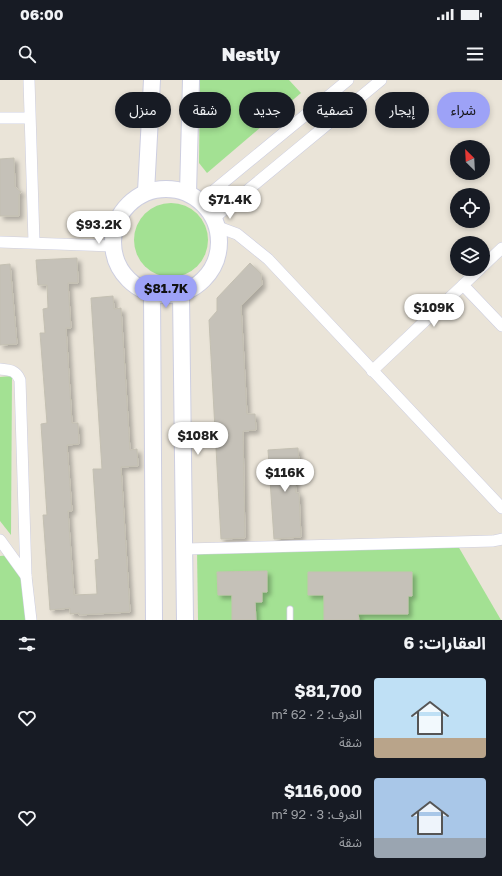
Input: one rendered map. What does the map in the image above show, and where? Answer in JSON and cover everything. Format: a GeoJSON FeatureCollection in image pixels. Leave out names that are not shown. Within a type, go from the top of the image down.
{"type":"FeatureCollection","features":[{"type":"Feature","properties":{"kind":"street"},"geometry":{"type":"LineString","coordinates":[[28,80],[34,242]]}},
{"type":"Feature","properties":{"kind":"street"},"geometry":{"type":"LineString","coordinates":[[146,192],[152,80]]}},
{"type":"Feature","properties":{"kind":"street"},"geometry":{"type":"LineString","coordinates":[[191,80],[194,197]]}},
{"type":"Feature","properties":{"kind":"street"},"geometry":{"type":"LineString","coordinates":[[194,197],[348,80]]}},
{"type":"Feature","properties":{"kind":"street"},"geometry":{"type":"LineString","coordinates":[[216,223],[381,80]]}},
{"type":"Feature","properties":{"kind":"street"},"geometry":{"type":"LineString","coordinates":[[0,118],[29,118]]}},
{"type":"Feature","properties":{"kind":"street"},"geometry":{"type":"LineString","coordinates":[[216,223],[220,248],[213,268],[200,283],[181,293],[166,295],[152,293],[132,283],[119,267],[112,246],[114,229],[120,214],[132,201],[146,192],[167,188],[194,197],[216,223],[237,234],[268,259],[502,508]]}},
{"type":"Feature","properties":{"kind":"street"},"geometry":{"type":"LineString","coordinates":[[0,242],[34,242],[112,246]]}},
{"type":"Feature","properties":{"kind":"street"},"geometry":{"type":"LineString","coordinates":[[490,259],[502,248]]}},
{"type":"Feature","properties":{"kind":"street"},"geometry":{"type":"LineString","coordinates":[[372,371],[473,276]]}},
{"type":"Feature","properties":{"kind":"street"},"geometry":{"type":"LineString","coordinates":[[463,285],[502,326]]}},
{"type":"Feature","properties":{"kind":"street"},"geometry":{"type":"LineString","coordinates":[[152,293],[154,620]]}},
{"type":"Feature","properties":{"kind":"street"},"geometry":{"type":"LineString","coordinates":[[181,293],[185,620]]}},
{"type":"Feature","properties":{"kind":"street"},"geometry":{"type":"LineString","coordinates":[[0,369],[15,372],[20,380],[26,576],[31,620]]}},
{"type":"Feature","properties":{"kind":"street"},"geometry":{"type":"LineString","coordinates":[[185,549],[493,542],[502,539]]}},
{"type":"Feature","properties":{"kind":"street"},"geometry":{"type":"LineString","coordinates":[[0,540],[26,576]]}},
{"type":"Feature","properties":{"kind":"lane"},"geometry":{"type":"LineString","coordinates":[[290,609],[290,620]]}},
{"type":"Feature","properties":{"kind":"green space"},"geometry":{"type":"Polygon","coordinates":[[[200,80],[289,80],[301,93],[295,98],[295,92],[239,92],[239,128],[260,128],[207,173],[199,163],[199,128],[231,128],[231,92],[200,92],[200,80]]]}},
{"type":"Feature","properties":{"kind":"green space"},"geometry":{"type":"Polygon","coordinates":[[[164,203],[178,203],[185,205],[198,213],[206,226],[208,240],[206,254],[198,267],[185,275],[178,277],[164,277],[157,275],[144,267],[136,254],[134,247],[134,233],[136,226],[144,213],[157,205],[164,203]]]}},
{"type":"Feature","properties":{"kind":"green space"},"geometry":{"type":"Polygon","coordinates":[[[12,376],[11,535],[0,521],[0,377],[12,376]]]}},
{"type":"Feature","properties":{"kind":"green space"},"geometry":{"type":"Polygon","coordinates":[[[458,546],[501,620],[198,620],[197,549],[458,546]]]}},
{"type":"Feature","properties":{"kind":"green space"},"geometry":{"type":"Polygon","coordinates":[[[11,555],[26,576],[31,620],[0,620],[0,556],[11,555]]]}},
{"type":"Feature","properties":{"kind":"building"},"geometry":{"type":"Polygon","coordinates":[[[14,158],[15,187],[21,192],[19,195],[19,216],[0,216],[0,159],[14,158]]]}},
{"type":"Feature","properties":{"kind":"building"},"geometry":{"type":"Polygon","coordinates":[[[77,258],[78,283],[68,283],[71,328],[66,328],[72,423],[78,423],[79,444],[67,445],[72,511],[68,511],[74,595],[97,594],[95,560],[99,559],[93,469],[102,469],[91,298],[113,296],[114,309],[121,308],[130,450],[137,449],[138,466],[121,467],[130,612],[79,615],[79,613],[70,614],[70,608],[50,610],[43,515],[47,515],[41,424],[47,423],[40,333],[45,333],[43,309],[48,308],[47,285],[38,285],[36,260],[77,258]]]}},
{"type":"Feature","properties":{"kind":"building"},"geometry":{"type":"Polygon","coordinates":[[[250,263],[261,274],[262,285],[241,306],[247,414],[255,414],[256,430],[243,431],[245,538],[221,539],[209,320],[217,311],[217,298],[250,263]]]}},
{"type":"Feature","properties":{"kind":"building"},"geometry":{"type":"Polygon","coordinates":[[[10,264],[17,344],[0,345],[0,265],[10,264]]]}},
{"type":"Feature","properties":{"kind":"building"},"geometry":{"type":"Polygon","coordinates":[[[298,448],[299,464],[294,465],[296,493],[299,493],[301,537],[274,539],[268,450],[298,448]]]}},
{"type":"Feature","properties":{"kind":"building"},"geometry":{"type":"Polygon","coordinates":[[[267,571],[267,592],[262,592],[262,602],[255,602],[256,620],[232,620],[232,595],[218,595],[217,572],[267,571]]]}},
{"type":"Feature","properties":{"kind":"building"},"geometry":{"type":"Polygon","coordinates":[[[308,572],[412,572],[412,596],[408,596],[408,614],[358,614],[359,620],[324,620],[324,595],[308,595],[308,572]]]}}]}
